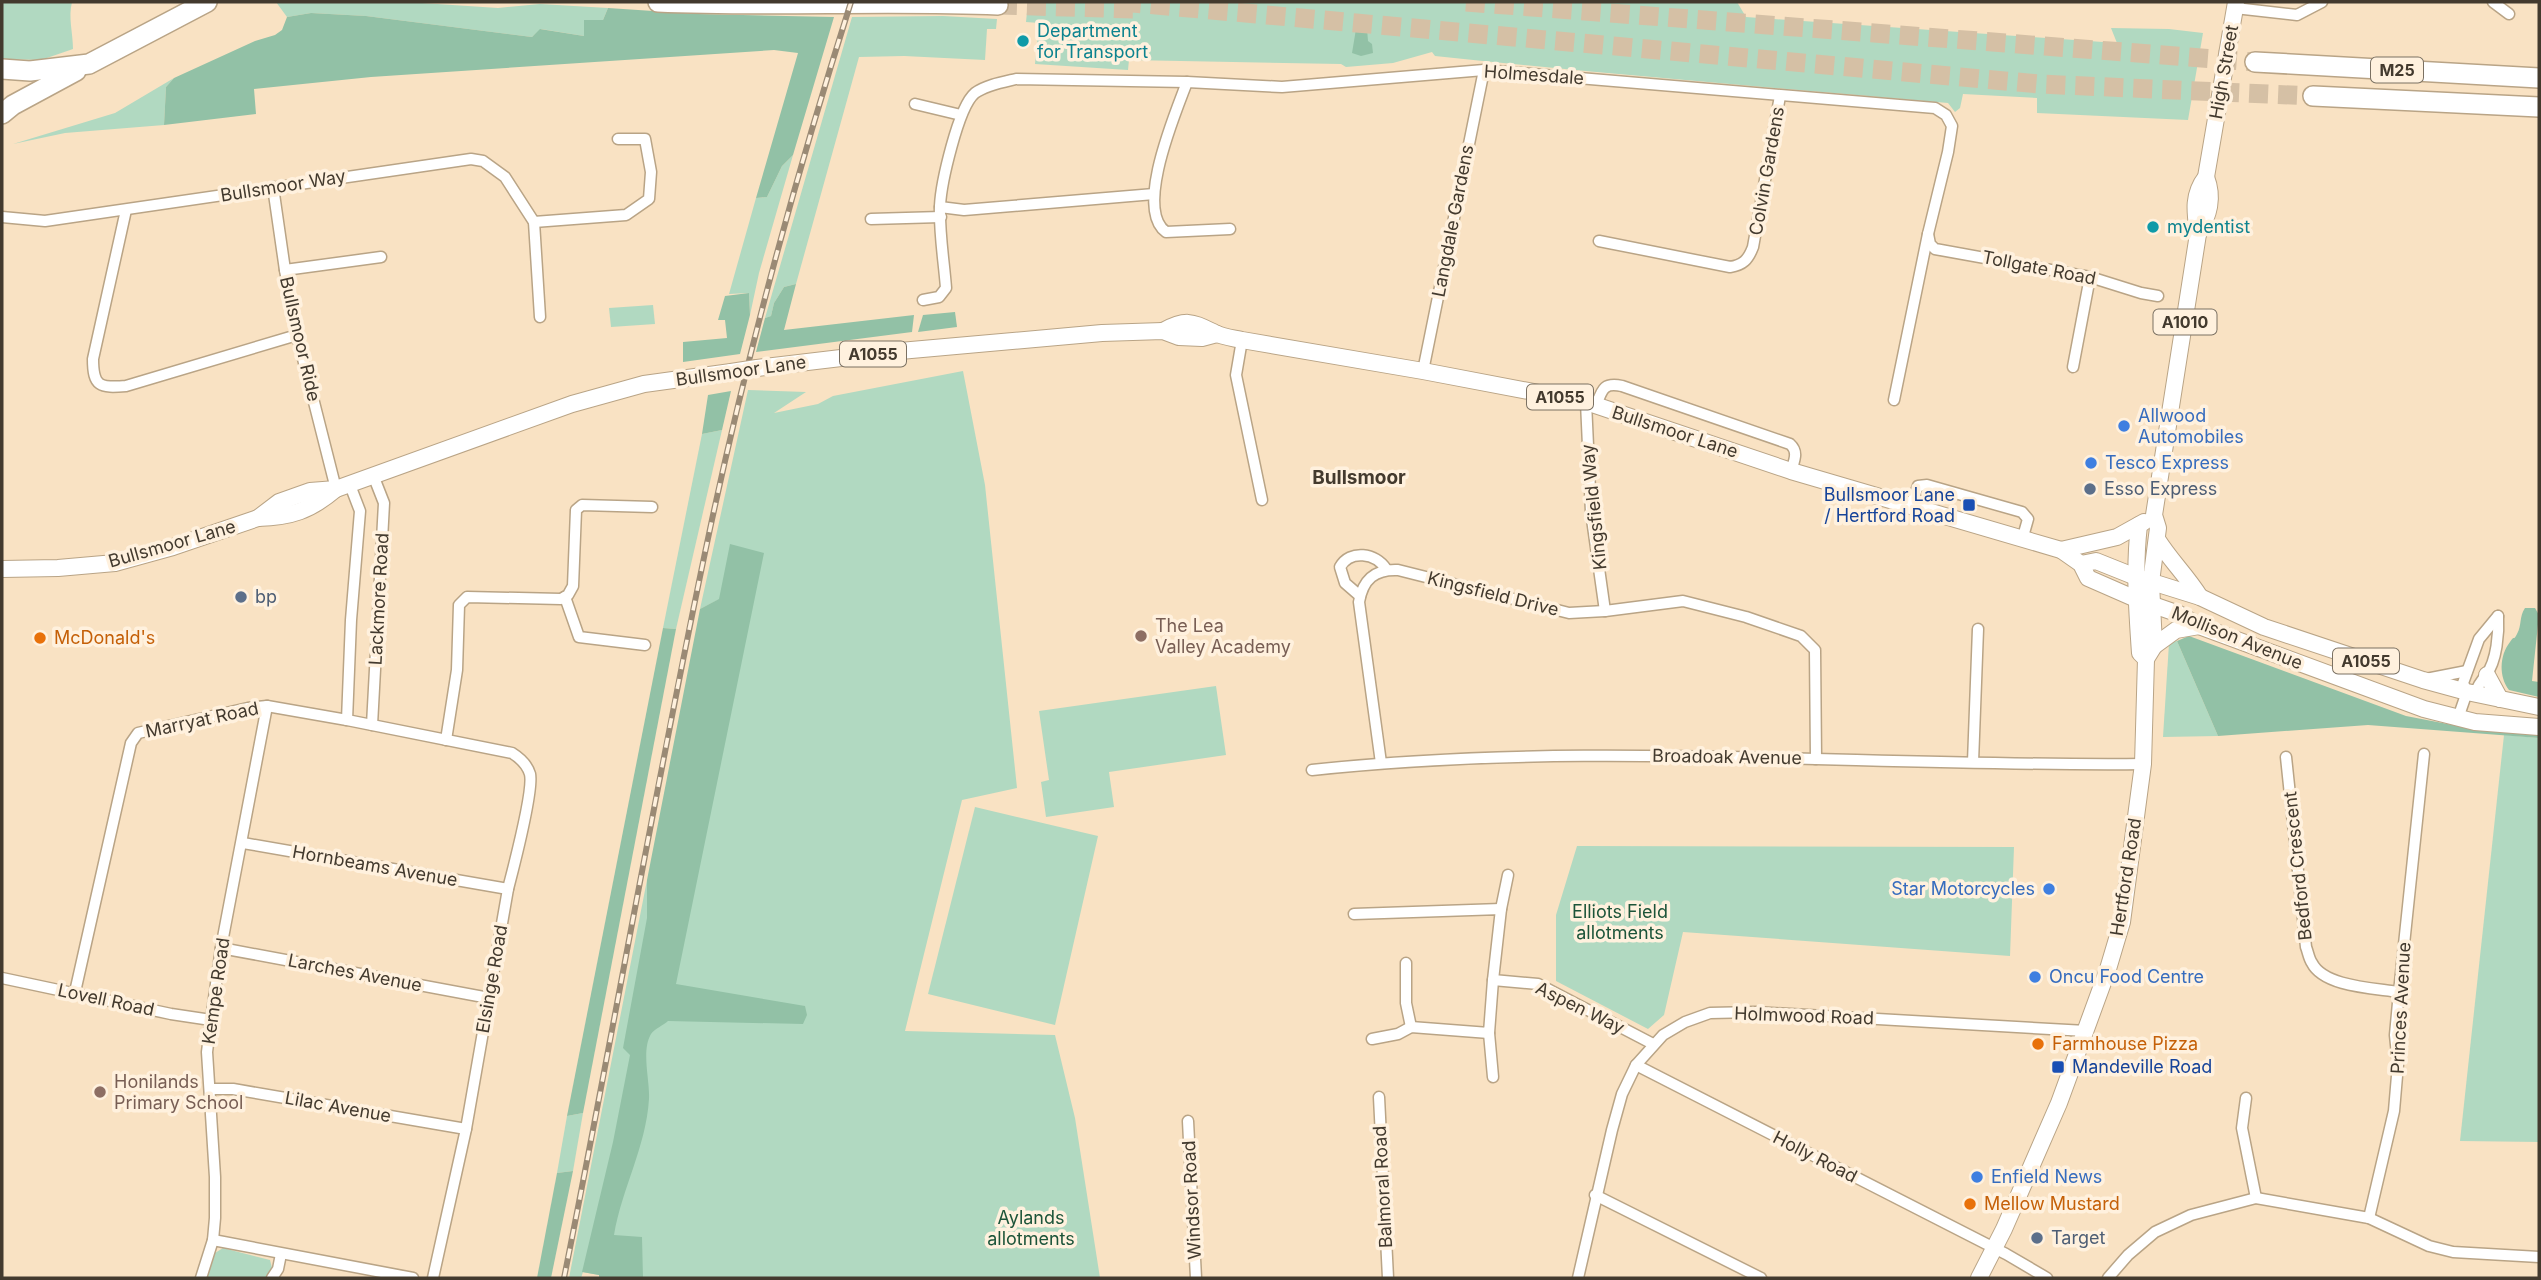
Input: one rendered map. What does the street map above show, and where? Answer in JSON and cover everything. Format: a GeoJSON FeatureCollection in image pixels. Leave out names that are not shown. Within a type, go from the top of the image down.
{"type":"FeatureCollection","features":[{"type":"Feature","properties":{"kind":"highway"},"geometry":{"type":"LineString","coordinates":[[2,114],[13,105],[202,5],[221,2]]}},
{"type":"Feature","properties":{"kind":"highway"},"geometry":{"type":"LineString","coordinates":[[658,2],[754,5],[998,5]]}},
{"type":"Feature","properties":{"kind":"highway","name":"M25"},"geometry":{"type":"LineString","coordinates":[[2255,62],[2539,78]]}},
{"type":"Feature","properties":{"kind":"highway"},"geometry":{"type":"LineString","coordinates":[[2,69],[47,70],[89,64]]}},
{"type":"Feature","properties":{"kind":"highway","name":"M25"},"geometry":{"type":"LineString","coordinates":[[2313,96],[2539,107]]}},
{"type":"Feature","properties":{"kind":"main road","name":"High Street"},"geometry":{"type":"LineString","coordinates":[[2212,142],[2235,5]]}},
{"type":"Feature","properties":{"kind":"main road","name":"Hertford Road"},"geometry":{"type":"LineString","coordinates":[[2150,653],[2140,653],[2136,599],[2157,539],[2158,528],[2154,515],[2198,234],[2194,210],[2197,189],[2206,177],[2212,142]]}},
{"type":"Feature","properties":{"kind":"main road","name":"Bullsmoor Lane"},"geometry":{"type":"LineString","coordinates":[[2,569],[115,563],[173,547],[258,518],[289,498],[310,491],[343,487],[572,404],[644,384],[757,368],[1027,339],[1163,331],[1188,338],[1217,334],[1591,404],[1791,471],[2061,550],[2081,564],[2088,578],[2136,599]]}},
{"type":"Feature","properties":{"kind":"main road"},"geometry":{"type":"LineString","coordinates":[[2061,550],[2117,537],[2154,515]]}},
{"type":"Feature","properties":{"kind":"main road","name":"Hertford Road"},"geometry":{"type":"LineString","coordinates":[[1979,1278],[2059,1102],[2122,922],[2143,764],[2153,605],[2143,579],[2139,525]]}},
{"type":"Feature","properties":{"kind":"main road","name":"A1010"},"geometry":{"type":"LineString","coordinates":[[2157,539],[2200,597]]}},
{"type":"Feature","properties":{"kind":"main road","name":"Bullsmoor Lane"},"geometry":{"type":"LineString","coordinates":[[2081,564],[2096,561],[2143,579]]}},
{"type":"Feature","properties":{"kind":"main road","name":"Mollison Avenue"},"geometry":{"type":"LineString","coordinates":[[2143,579],[2200,597],[2264,627],[2423,680],[2539,707]]}},
{"type":"Feature","properties":{"kind":"main road","name":"Mollison Avenue"},"geometry":{"type":"LineString","coordinates":[[2136,599],[2179,614],[2199,626],[2424,709],[2459,718],[2539,727]]}},
{"type":"Feature","properties":{"kind":"main road"},"geometry":{"type":"LineString","coordinates":[[2150,653],[2176,630],[2199,626]]}},
{"type":"Feature","properties":{"kind":"main road"},"geometry":{"type":"LineString","coordinates":[[2487,675],[2500,699]]}},
{"type":"Feature","properties":{"kind":"street"},"geometry":{"type":"LineString","coordinates":[[2235,5],[2297,15],[2322,2]]}},
{"type":"Feature","properties":{"kind":"street"},"geometry":{"type":"LineString","coordinates":[[2493,2],[2508,14]]}},
{"type":"Feature","properties":{"kind":"street","name":"Holmesdale"},"geometry":{"type":"LineString","coordinates":[[923,299],[939,297],[946,288],[940,212],[943,185],[961,114],[974,94],[992,85],[1016,79],[1187,82],[1282,87],[1484,70],[1935,108],[1946,114],[1951,126],[1948,152],[1894,400]]}},
{"type":"Feature","properties":{"kind":"street","name":"Langdale Gardens"},"geometry":{"type":"LineString","coordinates":[[1423,371],[1484,70]]}},
{"type":"Feature","properties":{"kind":"street"},"geometry":{"type":"LineString","coordinates":[[1187,82],[1168,132],[1154,194],[1157,222],[1166,232],[1230,229]]}},
{"type":"Feature","properties":{"kind":"street","name":"Colvin Gardens"},"geometry":{"type":"LineString","coordinates":[[1599,241],[1730,267],[1749,259],[1780,96]]}},
{"type":"Feature","properties":{"kind":"street"},"geometry":{"type":"LineString","coordinates":[[915,104],[961,114]]}},
{"type":"Feature","properties":{"kind":"street"},"geometry":{"type":"LineString","coordinates":[[534,222],[626,215],[649,200],[652,172],[645,139],[618,139]]}},
{"type":"Feature","properties":{"kind":"street","name":"Bullsmoor Way"},"geometry":{"type":"LineString","coordinates":[[2,217],[45,221],[471,159],[483,161],[505,177],[534,222],[540,317]]}},
{"type":"Feature","properties":{"kind":"street","name":"Bullsmoor Ride"},"geometry":{"type":"LineString","coordinates":[[273,187],[297,335],[343,487]]}},
{"type":"Feature","properties":{"kind":"street"},"geometry":{"type":"LineString","coordinates":[[871,219],[1154,194]]}},
{"type":"Feature","properties":{"kind":"street"},"geometry":{"type":"LineString","coordinates":[[126,210],[93,359],[93,377],[98,384],[108,388],[126,386],[297,335]]}},
{"type":"Feature","properties":{"kind":"street","name":"Tollgate Road"},"geometry":{"type":"LineString","coordinates":[[1928,234],[1930,244],[1936,249],[2090,277],[2158,296]]}},
{"type":"Feature","properties":{"kind":"street"},"geometry":{"type":"LineString","coordinates":[[285,270],[381,257]]}},
{"type":"Feature","properties":{"kind":"street"},"geometry":{"type":"LineString","coordinates":[[2073,367],[2090,277]]}},
{"type":"Feature","properties":{"kind":"street"},"geometry":{"type":"LineString","coordinates":[[1242,340],[1236,375],[1262,500]]}},
{"type":"Feature","properties":{"kind":"street"},"geometry":{"type":"LineString","coordinates":[[1591,404],[1606,386],[1622,386],[1790,444],[1796,453],[1791,471]]}},
{"type":"Feature","properties":{"kind":"street","name":"Kingsfield Way"},"geometry":{"type":"LineString","coordinates":[[1591,404],[1591,512],[1605,611]]}},
{"type":"Feature","properties":{"kind":"street","name":"Lackmore Road"},"geometry":{"type":"LineString","coordinates":[[372,725],[384,503],[373,475]]}},
{"type":"Feature","properties":{"kind":"street"},"geometry":{"type":"LineString","coordinates":[[1911,505],[1918,486],[1927,485],[2022,512],[2028,519],[2022,540]]}},
{"type":"Feature","properties":{"kind":"street","name":"Lackmore Road"},"geometry":{"type":"LineString","coordinates":[[343,487],[360,511],[351,621],[347,720]]}},
{"type":"Feature","properties":{"kind":"street"},"geometry":{"type":"LineString","coordinates":[[446,740],[457,670],[459,605],[467,597],[562,599],[573,586],[576,510],[582,505],[652,507]]}},
{"type":"Feature","properties":{"kind":"street","name":"Kingsfield Drive"},"geometry":{"type":"LineString","coordinates":[[1360,596],[1350,589],[1341,576],[1340,567],[1344,561],[1354,556],[1373,556],[1386,569],[1569,613],[1683,601],[1746,617],[1801,636],[1809,641],[1815,650],[1815,759]]}},
{"type":"Feature","properties":{"kind":"street"},"geometry":{"type":"LineString","coordinates":[[1381,763],[1360,596],[1366,581],[1386,569]]}},
{"type":"Feature","properties":{"kind":"street"},"geometry":{"type":"LineString","coordinates":[[565,597],[579,637],[645,645]]}},
{"type":"Feature","properties":{"kind":"street"},"geometry":{"type":"LineString","coordinates":[[2498,615],[2500,636],[2487,675],[2481,679],[2477,689],[2468,692],[2463,684],[2479,639],[2498,615]]}},
{"type":"Feature","properties":{"kind":"street"},"geometry":{"type":"LineString","coordinates":[[1973,762],[1978,629]]}},
{"type":"Feature","properties":{"kind":"street"},"geometry":{"type":"LineString","coordinates":[[2423,680],[2467,671]]}},
{"type":"Feature","properties":{"kind":"street"},"geometry":{"type":"LineString","coordinates":[[2459,718],[2468,692]]}},
{"type":"Feature","properties":{"kind":"street","name":"Marryat Road"},"geometry":{"type":"LineString","coordinates":[[75,992],[131,743],[138,733],[267,706],[446,740]]}},
{"type":"Feature","properties":{"kind":"street","name":"Kempe Road"},"geometry":{"type":"LineString","coordinates":[[201,1278],[213,1240],[215,1177],[207,1052],[221,948],[267,706]]}},
{"type":"Feature","properties":{"kind":"street","name":"Elsinge Road"},"geometry":{"type":"LineString","coordinates":[[433,1278],[466,1129],[508,889],[518,851],[531,776],[524,761],[512,753],[446,740]]}},
{"type":"Feature","properties":{"kind":"street","name":"Broadoak Avenue"},"geometry":{"type":"LineString","coordinates":[[1312,770],[1381,763],[1594,754],[2143,764]]}},
{"type":"Feature","properties":{"kind":"street","name":"Princes Avenue"},"geometry":{"type":"LineString","coordinates":[[2369,1218],[2394,1111],[2398,1064],[2395,1035],[2424,754]]}},
{"type":"Feature","properties":{"kind":"street","name":"Bedford Crescent"},"geometry":{"type":"LineString","coordinates":[[2286,757],[2306,947],[2312,966],[2325,976],[2344,984],[2399,992]]}},
{"type":"Feature","properties":{"kind":"street","name":"Hornbeams Avenue"},"geometry":{"type":"LineString","coordinates":[[243,843],[508,889]]}},
{"type":"Feature","properties":{"kind":"street"},"geometry":{"type":"LineString","coordinates":[[1493,1077],[1489,1033],[1507,874]]}},
{"type":"Feature","properties":{"kind":"street"},"geometry":{"type":"LineString","coordinates":[[1354,914],[1501,909]]}},
{"type":"Feature","properties":{"kind":"street","name":"Larches Avenue"},"geometry":{"type":"LineString","coordinates":[[221,948],[489,998]]}},
{"type":"Feature","properties":{"kind":"street"},"geometry":{"type":"LineString","coordinates":[[1406,963],[1406,1003],[1411,1027]]}},
{"type":"Feature","properties":{"kind":"street","name":"Lovell Road"},"geometry":{"type":"LineString","coordinates":[[2,978],[211,1020]]}},
{"type":"Feature","properties":{"kind":"street","name":"Aspen Way"},"geometry":{"type":"LineString","coordinates":[[1493,980],[1538,984],[1653,1044]]}},
{"type":"Feature","properties":{"kind":"street","name":"Holmwood Road"},"geometry":{"type":"LineString","coordinates":[[1578,1278],[1595,1195],[1622,1094],[1636,1065],[1653,1044],[1685,1022],[1710,1013],[1755,1012],[2086,1031]]}},
{"type":"Feature","properties":{"kind":"street"},"geometry":{"type":"LineString","coordinates":[[1372,1039],[1398,1034],[1411,1027],[1489,1033]]}},
{"type":"Feature","properties":{"kind":"street","name":"Holly Road"},"geometry":{"type":"LineString","coordinates":[[1636,1065],[1994,1248]]}},
{"type":"Feature","properties":{"kind":"street","name":"Lilac Avenue"},"geometry":{"type":"LineString","coordinates":[[210,1089],[233,1088],[466,1129]]}},
{"type":"Feature","properties":{"kind":"street","name":"Balmoral Road"},"geometry":{"type":"LineString","coordinates":[[1379,1097],[1388,1278]]}},
{"type":"Feature","properties":{"kind":"street"},"geometry":{"type":"LineString","coordinates":[[2246,1098],[2242,1128],[2256,1198]]}},
{"type":"Feature","properties":{"kind":"street","name":"Windsor Road"},"geometry":{"type":"LineString","coordinates":[[1188,1121],[1196,1278]]}},
{"type":"Feature","properties":{"kind":"street"},"geometry":{"type":"LineString","coordinates":[[1595,1195],[1761,1278]]}},
{"type":"Feature","properties":{"kind":"street"},"geometry":{"type":"LineString","coordinates":[[2108,1278],[2128,1255],[2155,1232],[2191,1216],[2256,1198],[2369,1218],[2429,1246],[2453,1252],[2539,1257]]}},
{"type":"Feature","properties":{"kind":"street"},"geometry":{"type":"LineString","coordinates":[[213,1240],[413,1278]]}},
{"type":"Feature","properties":{"kind":"street"},"geometry":{"type":"LineString","coordinates":[[1994,1248],[2036,1269],[2047,1278]]}},
{"type":"Feature","properties":{"kind":"street"},"geometry":{"type":"LineString","coordinates":[[272,1278],[278,1269],[281,1254]]}},
{"type":"Feature","properties":{"kind":"green space"},"geometry":{"type":"Polygon","coordinates":[[[2,2],[72,2],[73,49],[41,60],[2,59],[2,2]]]}},
{"type":"Feature","properties":{"kind":"green space"},"geometry":{"type":"Polygon","coordinates":[[[276,2],[407,2],[498,8],[540,4],[608,8],[603,20],[584,36],[541,29],[532,37],[366,16],[311,13],[287,17],[276,2]]]}},
{"type":"Feature","properties":{"kind":"green space"},"geometry":{"type":"Polygon","coordinates":[[[1028,2],[1737,2],[1746,17],[2117,43],[2111,28],[2169,29],[2203,33],[2188,120],[2037,113],[2037,98],[1963,94],[1960,108],[1955,112],[1948,103],[1499,63],[1435,56],[1432,52],[1393,63],[1346,67],[1341,64],[1129,60],[1128,70],[1035,64],[1039,23],[1026,22],[1028,2]]]}},
{"type":"Feature","properties":{"kind":"green space"},"geometry":{"type":"Polygon","coordinates":[[[608,8],[698,14],[834,17],[793,155],[782,166],[767,197],[756,198],[798,53],[774,50],[371,77],[254,89],[256,114],[164,125],[166,87],[174,78],[255,41],[275,35],[282,30],[287,17],[311,13],[366,16],[532,37],[540,29],[584,36],[584,20],[603,20],[608,8]]]}},
{"type":"Feature","properties":{"kind":"green space"},"geometry":{"type":"Polygon","coordinates":[[[943,16],[997,19],[996,29],[987,29],[985,60],[859,57],[796,284],[784,287],[774,303],[771,316],[765,318],[852,17],[943,16]]]}},
{"type":"Feature","properties":{"kind":"green space"},"geometry":{"type":"Polygon","coordinates":[[[1366,17],[1368,41],[1372,44],[1373,53],[1361,56],[1352,53],[1357,23],[1366,17]]]}},
{"type":"Feature","properties":{"kind":"green space"},"geometry":{"type":"Polygon","coordinates":[[[174,78],[166,87],[164,125],[65,133],[13,144],[115,113],[174,78]]]}},
{"type":"Feature","properties":{"kind":"green space"},"geometry":{"type":"Polygon","coordinates":[[[793,155],[759,273],[750,315],[749,293],[729,294],[756,198],[767,197],[782,166],[793,155]]]}},
{"type":"Feature","properties":{"kind":"green space"},"geometry":{"type":"Polygon","coordinates":[[[796,284],[784,330],[914,315],[912,332],[756,352],[765,318],[771,316],[774,303],[784,287],[796,284]]]}},
{"type":"Feature","properties":{"kind":"green space"},"geometry":{"type":"Polygon","coordinates":[[[749,293],[750,315],[740,354],[683,362],[683,342],[727,338],[725,320],[718,320],[725,296],[749,293]]]}},
{"type":"Feature","properties":{"kind":"green space"},"geometry":{"type":"Polygon","coordinates":[[[653,305],[655,324],[611,327],[609,308],[653,305]]]}},
{"type":"Feature","properties":{"kind":"green space"},"geometry":{"type":"Polygon","coordinates":[[[955,312],[957,327],[918,332],[923,315],[955,312]]]}},
{"type":"Feature","properties":{"kind":"green space","name":"Aylands allotments"},"geometry":{"type":"Polygon","coordinates":[[[963,371],[985,485],[1017,788],[962,800],[905,1031],[1055,1035],[1075,1118],[1100,1278],[599,1278],[599,1275],[583,1272],[581,1278],[569,1278],[647,880],[647,918],[718,600],[700,609],[748,390],[806,392],[774,413],[818,404],[833,396],[963,371]]]}},
{"type":"Feature","properties":{"kind":"green space"},"geometry":{"type":"Polygon","coordinates":[[[731,391],[722,430],[702,434],[708,395],[731,391]]]}},
{"type":"Feature","properties":{"kind":"green space"},"geometry":{"type":"Polygon","coordinates":[[[722,430],[676,629],[663,628],[702,434],[722,430]]]}},
{"type":"Feature","properties":{"kind":"green space"},"geometry":{"type":"Polygon","coordinates":[[[730,544],[764,553],[676,984],[805,1006],[807,1015],[803,1024],[668,1021],[652,1032],[647,1049],[647,1117],[614,1235],[642,1237],[643,1278],[599,1278],[599,1275],[582,1272],[613,1142],[630,1055],[623,1048],[647,918],[647,880],[700,609],[719,599],[730,544]]]}},
{"type":"Feature","properties":{"kind":"green space"},"geometry":{"type":"Polygon","coordinates":[[[2525,608],[2535,608],[2539,615],[2532,681],[2539,682],[2539,697],[2509,690],[2502,673],[2506,648],[2517,634],[2525,608]]]}},
{"type":"Feature","properties":{"kind":"green space"},"geometry":{"type":"Polygon","coordinates":[[[663,628],[676,629],[583,1113],[567,1116],[663,628]]]}},
{"type":"Feature","properties":{"kind":"green space"},"geometry":{"type":"Polygon","coordinates":[[[2189,636],[2406,716],[2458,726],[2539,732],[2539,738],[2368,725],[2218,736],[2177,641],[2189,636]]]}},
{"type":"Feature","properties":{"kind":"green space"},"geometry":{"type":"Polygon","coordinates":[[[2177,641],[2218,736],[2163,737],[2169,643],[2177,641]]]}},
{"type":"Feature","properties":{"kind":"green space"},"geometry":{"type":"Polygon","coordinates":[[[1216,686],[1226,755],[1109,772],[1114,807],[1046,817],[1041,782],[1049,780],[1039,711],[1216,686]]]}},
{"type":"Feature","properties":{"kind":"green space"},"geometry":{"type":"Polygon","coordinates":[[[2504,735],[2539,738],[2539,1142],[2460,1141],[2504,735]]]}},
{"type":"Feature","properties":{"kind":"green space"},"geometry":{"type":"Polygon","coordinates":[[[975,807],[1098,836],[1055,1025],[928,994],[975,807]]]}},
{"type":"Feature","properties":{"kind":"green space","name":"Elliots Field allotments"},"geometry":{"type":"Polygon","coordinates":[[[1577,846],[2014,847],[2010,956],[1683,932],[1664,1015],[1648,1029],[1556,981],[1556,915],[1577,846]]]}},
{"type":"Feature","properties":{"kind":"green space"},"geometry":{"type":"Polygon","coordinates":[[[583,1113],[573,1171],[557,1173],[567,1116],[583,1113]]]}},
{"type":"Feature","properties":{"kind":"green space"},"geometry":{"type":"Polygon","coordinates":[[[573,1171],[551,1278],[537,1278],[557,1173],[573,1171]]]}},
{"type":"Feature","properties":{"kind":"green space"},"geometry":{"type":"Polygon","coordinates":[[[223,1248],[270,1260],[272,1268],[266,1278],[206,1278],[215,1253],[223,1248]]]}},
{"type":"Feature","properties":{"kind":"tunnel"},"geometry":{"type":"LineString","coordinates":[[1122,2],[2039,84],[2313,96]]}},
{"type":"Feature","properties":{"kind":"tunnel"},"geometry":{"type":"LineString","coordinates":[[1466,2],[2255,62]]}},
{"type":"Feature","properties":{"kind":"tunnel"},"geometry":{"type":"LineString","coordinates":[[998,5],[1135,9]]}},
{"type":"Feature","properties":{"kind":"railway"},"geometry":{"type":"LineString","coordinates":[[564,1278],[672,716],[725,462],[774,264],[851,2]]}},
{"type":"Feature","properties":{"kind":"place","name":"Department for Transport"},"geometry":{"type":"Point","coordinates":[1023,41]}},
{"type":"Feature","properties":{"kind":"place","name":"mydentist"},"geometry":{"type":"Point","coordinates":[2153,227]}},
{"type":"Feature","properties":{"kind":"place","name":"Allwood Automobiles"},"geometry":{"type":"Point","coordinates":[2124,426]}},
{"type":"Feature","properties":{"kind":"place","name":"Tesco Express"},"geometry":{"type":"Point","coordinates":[2091,463]}},
{"type":"Feature","properties":{"kind":"place","name":"Esso Express"},"geometry":{"type":"Point","coordinates":[2090,489]}},
{"type":"Feature","properties":{"kind":"place","name":"Bullsmoor Lane / Hertford Road"},"geometry":{"type":"Point","coordinates":[1969,505]}},
{"type":"Feature","properties":{"kind":"place","name":"bp"},"geometry":{"type":"Point","coordinates":[241,597]}},
{"type":"Feature","properties":{"kind":"place","name":"The Lea Valley Academy"},"geometry":{"type":"Point","coordinates":[1141,636]}},
{"type":"Feature","properties":{"kind":"place","name":"McDonald's"},"geometry":{"type":"Point","coordinates":[40,638]}},
{"type":"Feature","properties":{"kind":"place","name":"Star Motorcycles"},"geometry":{"type":"Point","coordinates":[2049,889]}},
{"type":"Feature","properties":{"kind":"place","name":"Oncu Food Centre"},"geometry":{"type":"Point","coordinates":[2035,977]}},
{"type":"Feature","properties":{"kind":"place","name":"Farmhouse Pizza"},"geometry":{"type":"Point","coordinates":[2038,1044]}},
{"type":"Feature","properties":{"kind":"place","name":"Mandeville Road"},"geometry":{"type":"Point","coordinates":[2058,1067]}},
{"type":"Feature","properties":{"kind":"place","name":"Honilands Primary School"},"geometry":{"type":"Point","coordinates":[100,1092]}},
{"type":"Feature","properties":{"kind":"place","name":"Enfield News"},"geometry":{"type":"Point","coordinates":[1977,1177]}},
{"type":"Feature","properties":{"kind":"place","name":"Mellow Mustard"},"geometry":{"type":"Point","coordinates":[1970,1204]}},
{"type":"Feature","properties":{"kind":"place","name":"Target"},"geometry":{"type":"Point","coordinates":[2037,1238]}},
{"type":"Feature","properties":{"kind":"district","name":"Bullsmoor"},"geometry":{"type":"Point","coordinates":[1359,477]}}]}
